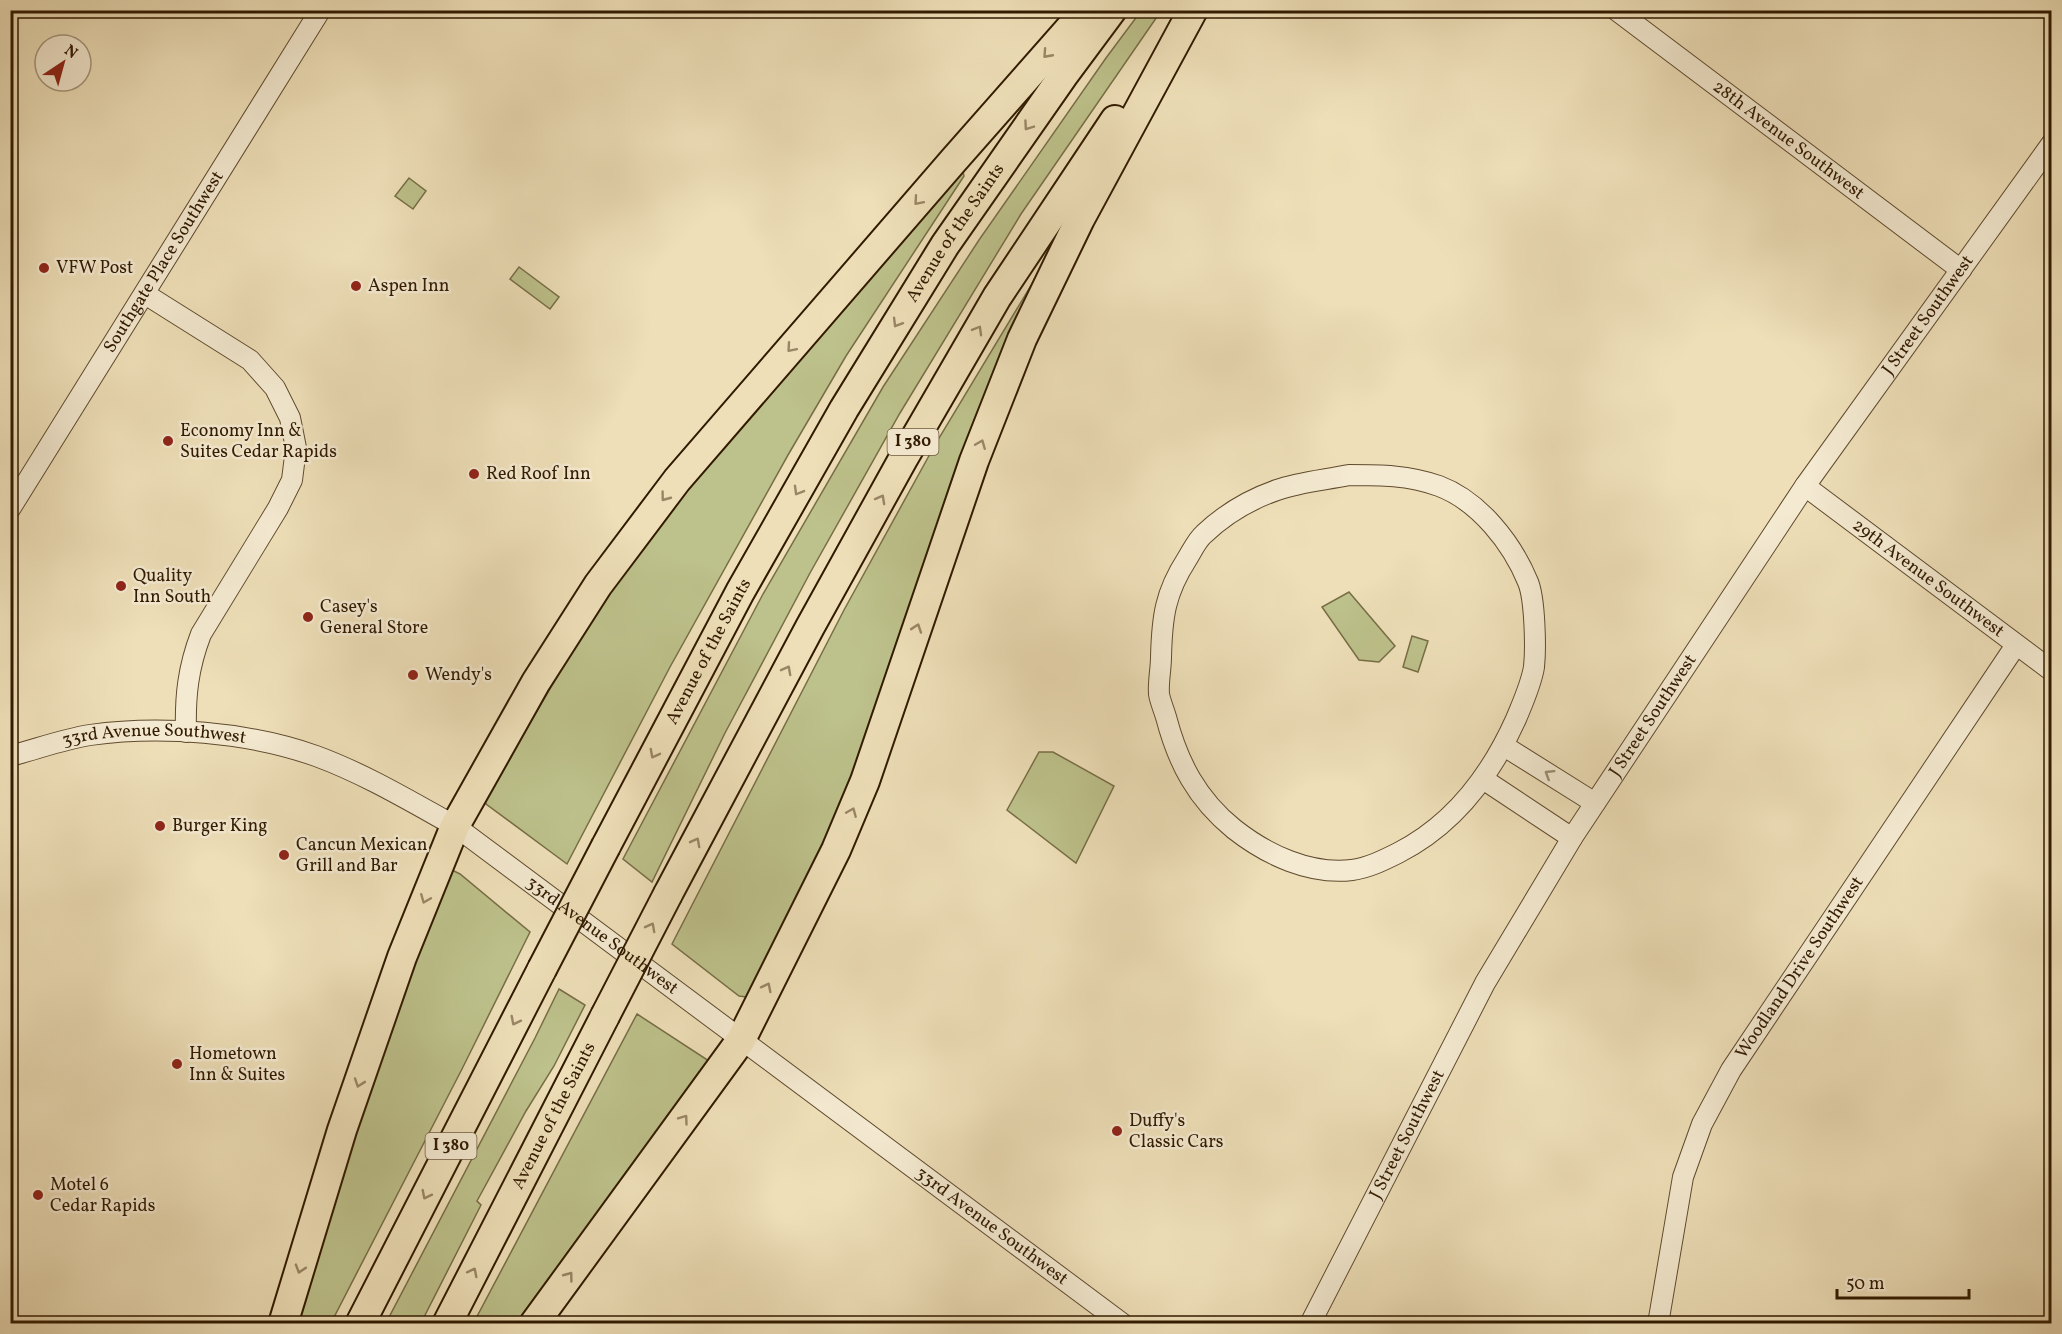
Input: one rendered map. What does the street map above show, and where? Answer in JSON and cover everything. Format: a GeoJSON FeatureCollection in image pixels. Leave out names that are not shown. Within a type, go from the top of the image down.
{"type":"FeatureCollection","features":[{"type":"Feature","properties":{"kind":"highway"},"geometry":{"type":"LineString","coordinates":[[283,1323],[342,1130],[402,957],[455,826],[536,682],[592,595],[670,489],[1086,10]]}},
{"type":"Feature","properties":{"kind":"highway","name":"Avenue of the Saints"},"geometry":{"type":"LineString","coordinates":[[360,1323],[740,592],[844,409],[945,245],[1112,10]]}},
{"type":"Feature","properties":{"kind":"highway"},"geometry":{"type":"LineString","coordinates":[[534,1323],[741,1040],[836,850],[865,781],[974,461],[1022,339],[1080,219],[1192,10]]}},
{"type":"Feature","properties":{"kind":"highway","name":"Avenue of the Saints"},"geometry":{"type":"LineString","coordinates":[[447,1323],[668,894],[810,627],[903,459],[997,297],[1192,10]]}},
{"type":"Feature","properties":{"kind":"street","name":"28th Avenue Southwest"},"geometry":{"type":"LineString","coordinates":[[1616,10],[1961,270]]}},
{"type":"Feature","properties":{"kind":"street","name":"Southgate Place Southwest"},"geometry":{"type":"LineString","coordinates":[[10,509],[318,14]]}},
{"type":"Feature","properties":{"kind":"street","name":"J Street Southwest"},"geometry":{"type":"LineString","coordinates":[[1310,1323],[1485,984],[1572,838],[1805,486],[2052,143]]}},
{"type":"Feature","properties":{"kind":"street"},"geometry":{"type":"LineString","coordinates":[[145,294],[250,360],[275,388],[290,418],[296,447],[291,480],[280,504],[201,634],[195,649],[186,696],[186,732]]}},
{"type":"Feature","properties":{"kind":"street"},"geometry":{"type":"LineString","coordinates":[[1348,475],[1395,475],[1440,487],[1482,514],[1515,557],[1529,585],[1536,644],[1533,670],[1526,695],[1504,746],[1483,779],[1455,811],[1422,841],[1383,861],[1354,870],[1326,870],[1290,861],[1253,844],[1217,815],[1193,785],[1173,746],[1160,694],[1162,622],[1174,579],[1202,535],[1239,508],[1278,490],[1348,475]]}},
{"type":"Feature","properties":{"kind":"street","name":"29th Avenue Southwest"},"geometry":{"type":"LineString","coordinates":[[1805,486],[2052,671]]}},
{"type":"Feature","properties":{"kind":"street","name":"Woodland Drive Southwest"},"geometry":{"type":"LineString","coordinates":[[1659,1323],[1683,1177],[1702,1124],[1731,1070],[2016,645]]}},
{"type":"Feature","properties":{"kind":"street","name":"33rd Avenue Southwest"},"geometry":{"type":"LineString","coordinates":[[10,756],[88,735],[139,730],[186,732],[265,741],[316,756],[385,786],[455,826],[1123,1323]]}},
{"type":"Feature","properties":{"kind":"street"},"geometry":{"type":"LineString","coordinates":[[1504,746],[1595,803]]}},
{"type":"Feature","properties":{"kind":"street"},"geometry":{"type":"LineString","coordinates":[[1483,779],[1572,838]]}},
{"type":"Feature","properties":{"kind":"green space"},"geometry":{"type":"Polygon","coordinates":[[[1141,11],[1161,11],[1021,214],[900,413],[810,573],[725,733],[652,882],[623,859],[763,594],[883,387],[979,240],[1141,11]]]}},
{"type":"Feature","properties":{"kind":"green space"},"geometry":{"type":"Polygon","coordinates":[[[957,168],[963,172],[964,176],[846,356],[788,455],[670,667],[567,864],[486,804],[485,799],[614,580],[695,474],[957,168]]]}},
{"type":"Feature","properties":{"kind":"green space"},"geometry":{"type":"Polygon","coordinates":[[[409,178],[426,191],[413,209],[395,196],[409,178]]]}},
{"type":"Feature","properties":{"kind":"green space"},"geometry":{"type":"Polygon","coordinates":[[[1053,249],[836,817],[753,990],[746,997],[739,996],[672,944],[844,610],[936,443],[1053,249]]]}},
{"type":"Feature","properties":{"kind":"green space"},"geometry":{"type":"Polygon","coordinates":[[[519,267],[559,297],[550,309],[510,279],[519,267]]]}},
{"type":"Feature","properties":{"kind":"green space"},"geometry":{"type":"Polygon","coordinates":[[[1349,592],[1395,646],[1379,662],[1359,660],[1322,607],[1349,592]]]}},
{"type":"Feature","properties":{"kind":"green space"},"geometry":{"type":"Polygon","coordinates":[[[1412,636],[1428,641],[1418,672],[1403,667],[1412,636]]]}},
{"type":"Feature","properties":{"kind":"green space"},"geometry":{"type":"Polygon","coordinates":[[[1039,752],[1053,752],[1114,786],[1076,863],[1007,810],[1039,752]]]}},
{"type":"Feature","properties":{"kind":"green space"},"geometry":{"type":"Polygon","coordinates":[[[450,869],[460,874],[530,932],[331,1323],[295,1324],[376,1064],[450,869]]]}},
{"type":"Feature","properties":{"kind":"green space"},"geometry":{"type":"Polygon","coordinates":[[[559,989],[585,1005],[554,1066],[526,1111],[477,1201],[481,1205],[421,1323],[386,1323],[535,1038],[559,989]]]}},
{"type":"Feature","properties":{"kind":"green space"},"geometry":{"type":"Polygon","coordinates":[[[637,1014],[709,1061],[522,1323],[473,1324],[637,1014]]]}},
{"type":"Feature","properties":{"kind":"place","name":"VFW Post"},"geometry":{"type":"Point","coordinates":[44,268]}},
{"type":"Feature","properties":{"kind":"place","name":"Aspen Inn"},"geometry":{"type":"Point","coordinates":[356,286]}},
{"type":"Feature","properties":{"kind":"place","name":"Economy Inn & Suites Cedar Rapids"},"geometry":{"type":"Point","coordinates":[168,441]}},
{"type":"Feature","properties":{"kind":"place","name":"Red Roof Inn"},"geometry":{"type":"Point","coordinates":[474,474]}},
{"type":"Feature","properties":{"kind":"place","name":"Quality Inn South"},"geometry":{"type":"Point","coordinates":[121,586]}},
{"type":"Feature","properties":{"kind":"place","name":"Casey's General Store"},"geometry":{"type":"Point","coordinates":[308,617]}},
{"type":"Feature","properties":{"kind":"place","name":"Wendy's"},"geometry":{"type":"Point","coordinates":[413,675]}},
{"type":"Feature","properties":{"kind":"place","name":"Burger King"},"geometry":{"type":"Point","coordinates":[160,826]}},
{"type":"Feature","properties":{"kind":"place","name":"Cancun Mexican Grill and Bar"},"geometry":{"type":"Point","coordinates":[284,855]}},
{"type":"Feature","properties":{"kind":"place","name":"Hometown Inn & Suites"},"geometry":{"type":"Point","coordinates":[177,1064]}},
{"type":"Feature","properties":{"kind":"place","name":"Duffy's Classic Cars"},"geometry":{"type":"Point","coordinates":[1117,1131]}},
{"type":"Feature","properties":{"kind":"place","name":"Motel 6 Cedar Rapids"},"geometry":{"type":"Point","coordinates":[38,1195]}}]}
